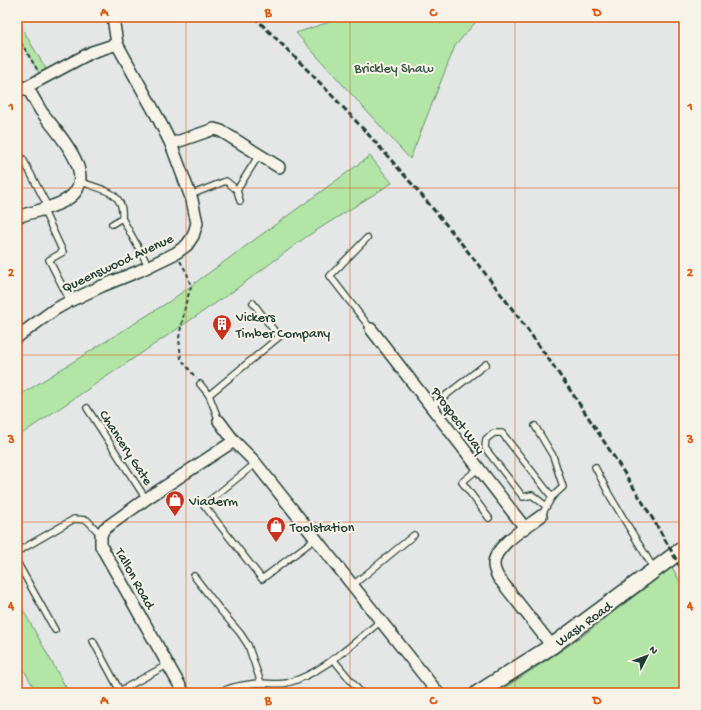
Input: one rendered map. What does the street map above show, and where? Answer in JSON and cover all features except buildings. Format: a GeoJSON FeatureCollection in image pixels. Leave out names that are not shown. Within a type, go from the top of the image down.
{"type":"FeatureCollection","features":[{"type":"Feature","properties":{"kind":"street"},"geometry":{"type":"LineString","coordinates":[[17,217],[66,201],[74,194],[81,182],[80,171],[64,140],[41,110],[22,90],[92,52],[117,44],[113,17]]}},
{"type":"Feature","properties":{"kind":"street","name":"Queenswood Avenue"},"geometry":{"type":"LineString","coordinates":[[17,337],[54,310],[70,301],[149,267],[176,253],[188,245],[193,236],[197,223],[190,195],[172,144],[117,44]]}},
{"type":"Feature","properties":{"kind":"street"},"geometry":{"type":"LineString","coordinates":[[172,144],[214,129],[221,131],[279,167]]}},
{"type":"Feature","properties":{"kind":"street","name":"Prospect Way"},"geometry":{"type":"LineString","coordinates":[[371,329],[525,528]]}},
{"type":"Feature","properties":{"kind":"street"},"geometry":{"type":"LineString","coordinates":[[219,421],[234,441],[256,463],[438,693]]}},
{"type":"Feature","properties":{"kind":"street"},"geometry":{"type":"LineString","coordinates":[[101,535],[104,529],[146,499],[234,441]]}},
{"type":"Feature","properties":{"kind":"street"},"geometry":{"type":"LineString","coordinates":[[541,516],[502,546],[495,556],[494,566],[498,577],[552,646]]}},
{"type":"Feature","properties":{"kind":"street","name":"Tallon Road"},"geometry":{"type":"LineString","coordinates":[[101,535],[101,546],[184,693]]}},
{"type":"Feature","properties":{"kind":"street","name":"Wash Road"},"geometry":{"type":"LineString","coordinates":[[478,693],[552,646],[684,548]]}},
{"type":"Feature","properties":{"kind":"lane"},"geometry":{"type":"LineString","coordinates":[[237,190],[259,155]]}},
{"type":"Feature","properties":{"kind":"lane"},"geometry":{"type":"LineString","coordinates":[[17,162],[23,159],[63,252],[49,260],[70,301]]}},
{"type":"Feature","properties":{"kind":"lane"},"geometry":{"type":"LineString","coordinates":[[190,195],[226,181],[237,190],[240,201]]}},
{"type":"Feature","properties":{"kind":"lane"},"geometry":{"type":"LineString","coordinates":[[81,182],[105,190],[115,196],[123,209],[122,218],[149,267]]}},
{"type":"Feature","properties":{"kind":"lane"},"geometry":{"type":"LineString","coordinates":[[112,224],[122,218]]}},
{"type":"Feature","properties":{"kind":"lane"},"geometry":{"type":"LineString","coordinates":[[367,238],[330,276],[371,329]]}},
{"type":"Feature","properties":{"kind":"lane"},"geometry":{"type":"LineString","coordinates":[[209,395],[279,336],[253,302]]}},
{"type":"Feature","properties":{"kind":"lane"},"geometry":{"type":"LineString","coordinates":[[431,407],[486,364]]}},
{"type":"Feature","properties":{"kind":"lane"},"geometry":{"type":"LineString","coordinates":[[200,384],[209,395],[219,421]]}},
{"type":"Feature","properties":{"kind":"lane","name":"Chancery Gate"},"geometry":{"type":"LineString","coordinates":[[87,408],[146,499]]}},
{"type":"Feature","properties":{"kind":"lane"},"geometry":{"type":"LineString","coordinates":[[535,426],[553,456],[563,487],[552,497],[541,516]]}},
{"type":"Feature","properties":{"kind":"lane"},"geometry":{"type":"LineString","coordinates":[[546,506],[532,495],[524,497],[485,448],[486,439],[494,433],[502,433],[552,497]]}},
{"type":"Feature","properties":{"kind":"lane"},"geometry":{"type":"LineString","coordinates":[[256,463],[204,505],[262,579],[315,539]]}},
{"type":"Feature","properties":{"kind":"lane"},"geometry":{"type":"LineString","coordinates":[[595,467],[610,496],[655,570]]}},
{"type":"Feature","properties":{"kind":"lane"},"geometry":{"type":"LineString","coordinates":[[478,469],[462,482],[489,518]]}},
{"type":"Feature","properties":{"kind":"lane"},"geometry":{"type":"LineString","coordinates":[[17,552],[74,519],[87,520],[101,535]]}},
{"type":"Feature","properties":{"kind":"lane"},"geometry":{"type":"LineString","coordinates":[[353,585],[414,535]]}},
{"type":"Feature","properties":{"kind":"lane"},"geometry":{"type":"LineString","coordinates":[[17,562],[55,630]]}},
{"type":"Feature","properties":{"kind":"lane"},"geometry":{"type":"LineString","coordinates":[[194,576],[248,645],[261,683]]}},
{"type":"Feature","properties":{"kind":"lane"},"geometry":{"type":"LineString","coordinates":[[219,693],[236,686],[261,683],[278,685],[287,683],[319,670],[381,622]]}},
{"type":"Feature","properties":{"kind":"lane"},"geometry":{"type":"LineString","coordinates":[[93,641],[118,692],[167,665]]}},
{"type":"Feature","properties":{"kind":"lane"},"geometry":{"type":"LineString","coordinates":[[333,659],[361,693]]}},
{"type":"Feature","properties":{"kind":"path"},"geometry":{"type":"LineString","coordinates":[[17,36],[42,78]]}},
{"type":"Feature","properties":{"kind":"path"},"geometry":{"type":"LineString","coordinates":[[176,253],[191,287],[186,302],[179,338],[181,359],[200,384]]}},
{"type":"Feature","properties":{"kind":"green space","name":"Brickley Shaw"},"geometry":{"type":"Polygon","coordinates":[[[344,17],[480,17],[455,46],[410,159],[296,33],[344,17]]]}},
{"type":"Feature","properties":{"kind":"green space"},"geometry":{"type":"Polygon","coordinates":[[[20,25],[49,74],[42,78],[17,36],[17,26],[20,25]]]}},
{"type":"Feature","properties":{"kind":"green space"},"geometry":{"type":"Polygon","coordinates":[[[370,156],[392,183],[306,237],[232,292],[17,437],[17,397],[170,301],[370,156]]]}},
{"type":"Feature","properties":{"kind":"green space"},"geometry":{"type":"Polygon","coordinates":[[[672,567],[684,589],[684,693],[497,693],[580,638],[672,567]]]}},
{"type":"Feature","properties":{"kind":"green space"},"geometry":{"type":"Polygon","coordinates":[[[17,599],[69,693],[37,693],[17,658],[17,599]]]}},
{"type":"Feature","properties":{"kind":"railway"},"geometry":{"type":"LineString","coordinates":[[254,17],[351,116],[397,167],[485,273],[567,385],[646,508],[684,574]]}},
{"type":"Feature","properties":{"kind":"place","name":"Vickers Timber Company"},"geometry":{"type":"Point","coordinates":[222,341]}},
{"type":"Feature","properties":{"kind":"place","name":"Viaderm"},"geometry":{"type":"Point","coordinates":[175,517]}},
{"type":"Feature","properties":{"kind":"place","name":"Toolstation"},"geometry":{"type":"Point","coordinates":[276,543]}}]}
